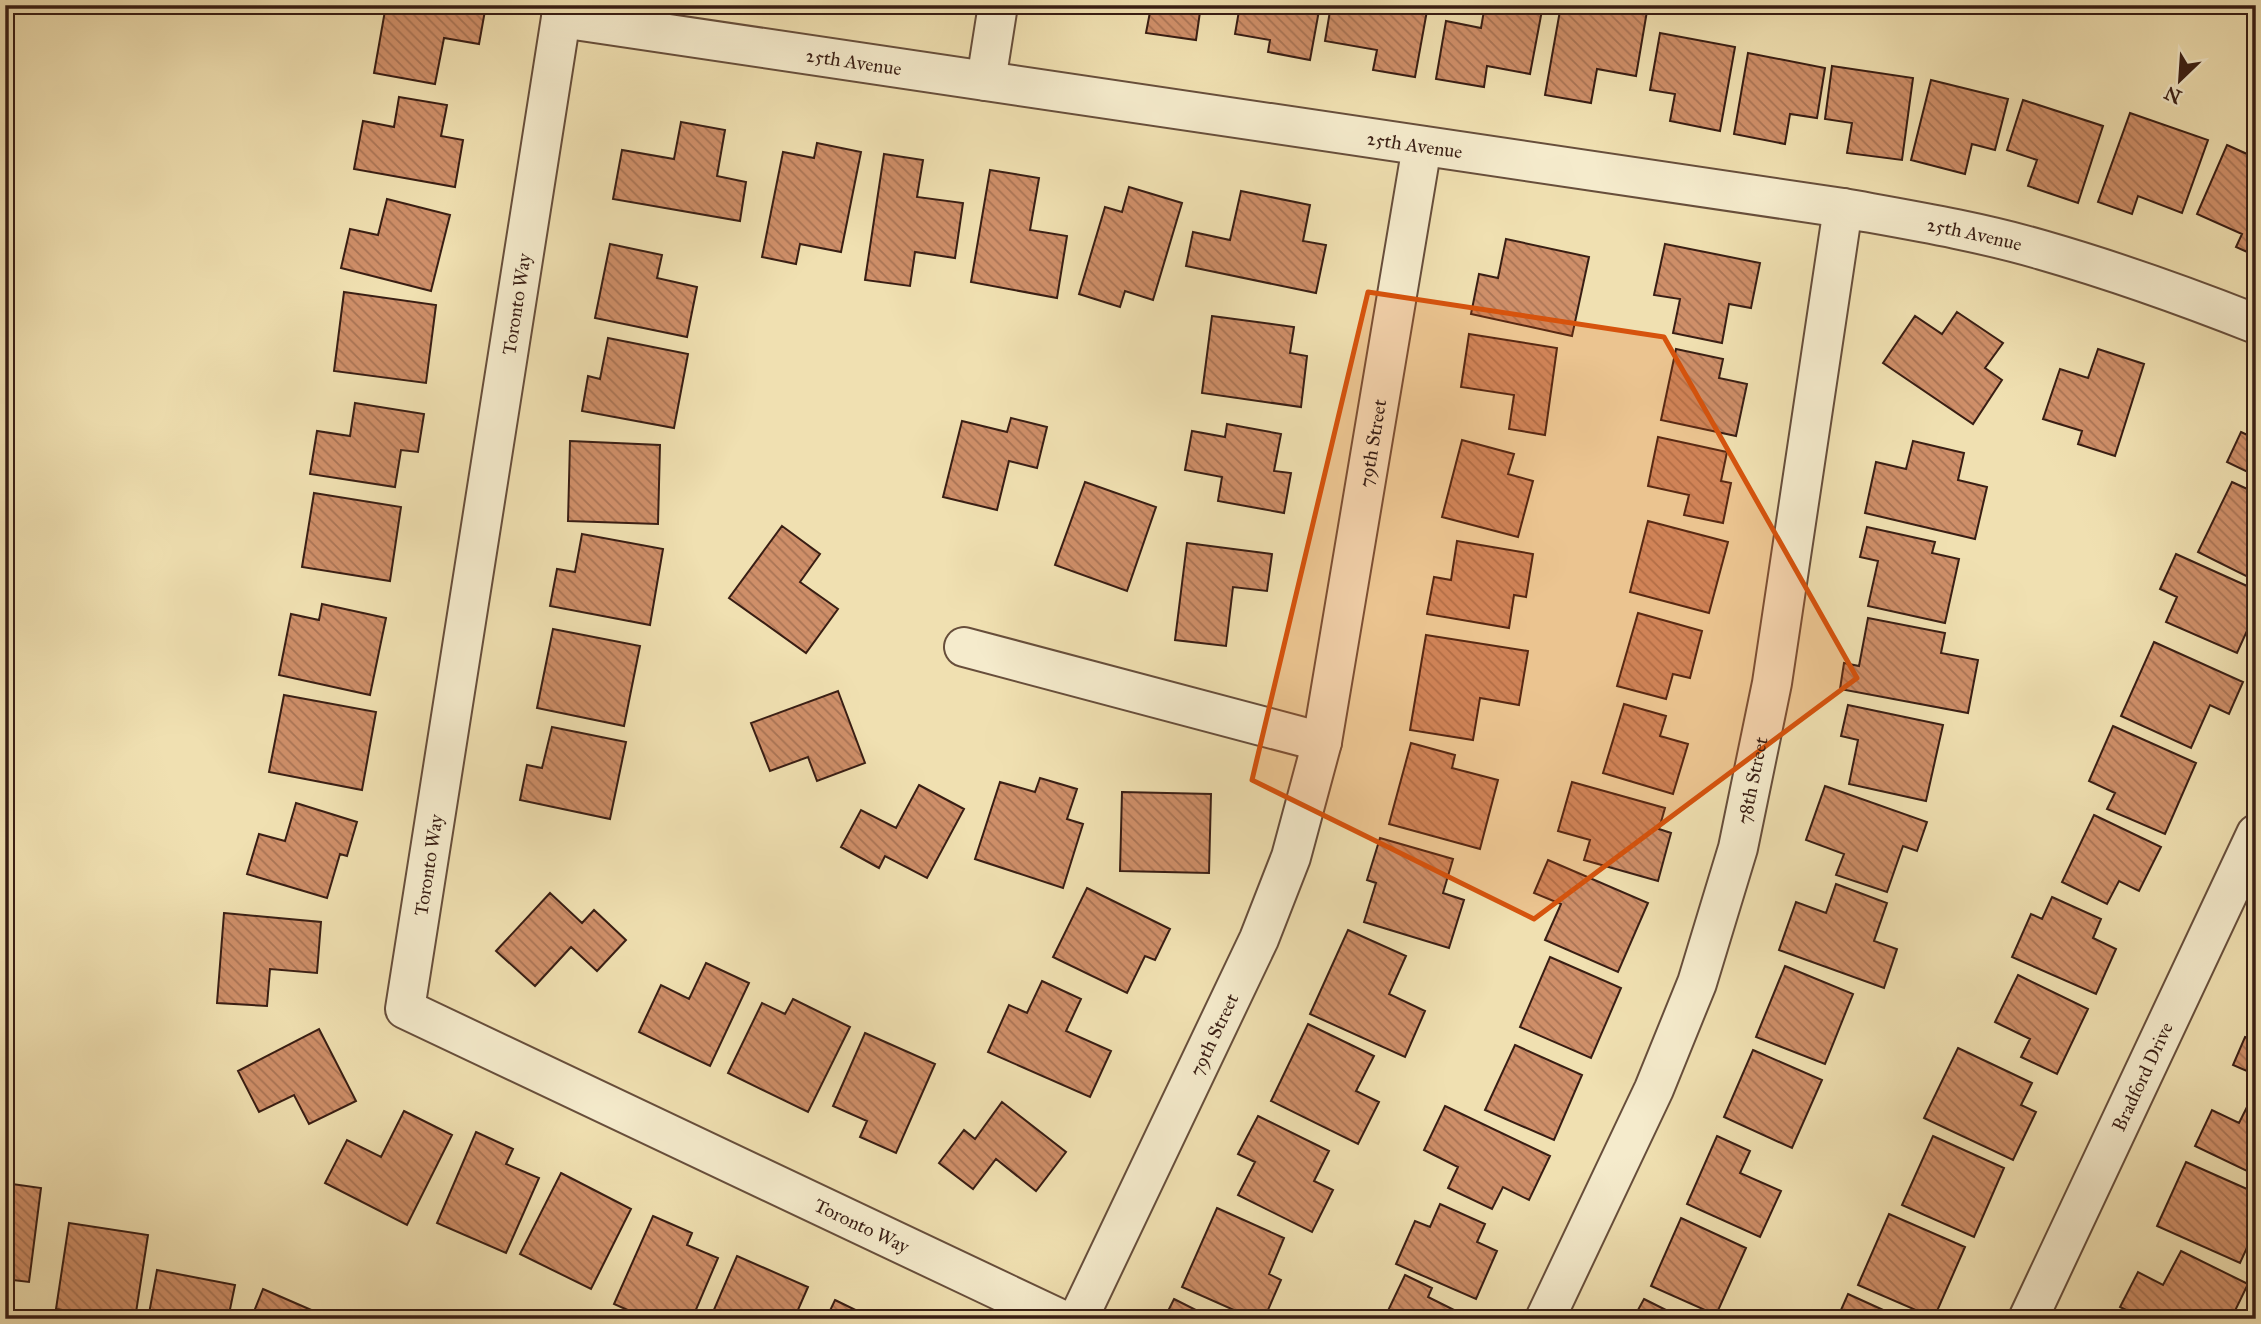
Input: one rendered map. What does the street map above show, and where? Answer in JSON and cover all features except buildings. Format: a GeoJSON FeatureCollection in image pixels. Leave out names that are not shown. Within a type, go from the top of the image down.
{"type":"FeatureCollection","features":[{"type":"Feature","properties":{"kind":"street"},"geometry":{"type":"LineString","coordinates":[[986,81],[998,5]]}},
{"type":"Feature","properties":{"kind":"street","name":"25th Avenue"},"geometry":{"type":"LineString","coordinates":[[562,11],[986,81],[1843,208],[1925,223],[2040,249],[2152,283],[2256,324]]}},
{"type":"Feature","properties":{"kind":"street","name":"Toronto Way"},"geometry":{"type":"LineString","coordinates":[[562,11],[405,1009],[1060,1319]]}},
{"type":"Feature","properties":{"kind":"street","name":"79th Street"},"geometry":{"type":"LineString","coordinates":[[1078,1319],[1259,939],[1291,857],[1322,741],[1422,146]]}},
{"type":"Feature","properties":{"kind":"street","name":"78th Street"},"geometry":{"type":"LineString","coordinates":[[1545,1319],[1654,1089],[1697,983],[1738,848],[1772,683],[1843,208]]}},
{"type":"Feature","properties":{"kind":"street"},"geometry":{"type":"LineString","coordinates":[[964,647],[1322,741]]}},
{"type":"Feature","properties":{"kind":"street","name":"Bradford Drive"},"geometry":{"type":"LineString","coordinates":[[2028,1319],[2256,834]]}},
{"type":"Feature","properties":{"kind":"highlighted area"},"geometry":{"type":"Polygon","coordinates":[[[1368,292],[1664,337],[1857,678],[1534,919],[1252,780],[1368,292]]]}}]}
